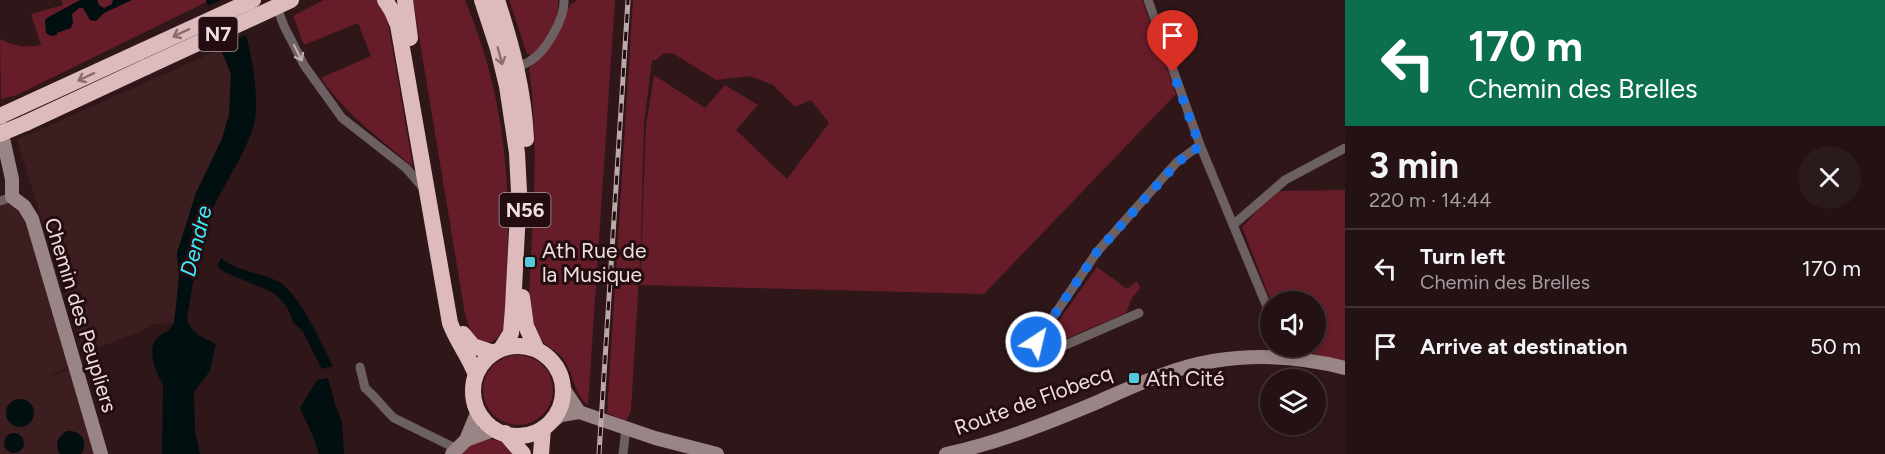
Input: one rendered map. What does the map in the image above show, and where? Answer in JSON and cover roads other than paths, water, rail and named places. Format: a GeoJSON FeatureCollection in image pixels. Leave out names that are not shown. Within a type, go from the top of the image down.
{"type":"FeatureCollection","features":[{"type":"Feature","properties":{"kind":"highway","name":"N7"},"geometry":{"type":"LineString","coordinates":[[142,60],[253,0]]}},
{"type":"Feature","properties":{"kind":"highway","name":"N7"},"geometry":{"type":"LineString","coordinates":[[0,134],[22,115],[142,60],[291,0]]}},
{"type":"Feature","properties":{"kind":"highway"},"geometry":{"type":"LineString","coordinates":[[385,0],[398,25],[450,323],[476,375],[474,394],[478,411],[523,454]]}},
{"type":"Feature","properties":{"kind":"highway"},"geometry":{"type":"LineString","coordinates":[[405,0],[456,319],[466,339],[473,346],[498,351],[519,346],[537,350]]}},
{"type":"Feature","properties":{"kind":"highway","name":"N56"},"geometry":{"type":"LineString","coordinates":[[476,375],[486,360],[498,351],[511,333],[519,192],[517,153],[507,86],[482,0]]}},
{"type":"Feature","properties":{"kind":"highway","name":"N56"},"geometry":{"type":"LineString","coordinates":[[497,0],[517,67],[523,100],[527,156],[522,307],[526,327],[537,350],[558,369],[563,387]]}},
{"type":"Feature","properties":{"kind":"highway","name":"N7"},"geometry":{"type":"LineString","coordinates":[[0,116],[22,115]]}},
{"type":"Feature","properties":{"kind":"highway"},"geometry":{"type":"LineString","coordinates":[[541,454],[547,425],[560,406],[563,387]]}},
{"type":"Feature","properties":{"kind":"highway"},"geometry":{"type":"LineString","coordinates":[[500,431],[525,435],[547,425]]}},
{"type":"Feature","properties":{"kind":"street"},"geometry":{"type":"LineString","coordinates":[[274,0],[284,26],[304,65],[342,117],[406,168],[427,193]]}},
{"type":"Feature","properties":{"kind":"street"},"geometry":{"type":"LineString","coordinates":[[517,67],[530,62],[540,53],[556,29],[565,8],[564,0]]}},
{"type":"Feature","properties":{"kind":"street"},"geometry":{"type":"LineString","coordinates":[[1148,0],[1200,146],[1260,291]]}},
{"type":"Feature","properties":{"kind":"street","name":"Chemin des Peupliers"},"geometry":{"type":"LineString","coordinates":[[0,124],[12,179],[6,199],[24,206],[32,219],[101,454]]}},
{"type":"Feature","properties":{"kind":"street"},"geometry":{"type":"LineString","coordinates":[[1138,313],[1047,353],[1036,342],[1097,252],[1178,162],[1200,146]]}},
{"type":"Feature","properties":{"kind":"street"},"geometry":{"type":"LineString","coordinates":[[1233,225],[1285,180],[1345,148]]}},
{"type":"Feature","properties":{"kind":"street","name":"Route de Flobecq"},"geometry":{"type":"LineString","coordinates":[[946,454],[1023,432],[1178,370],[1214,361],[1260,355]]}},
{"type":"Feature","properties":{"kind":"street","name":"Route de Flobecq"},"geometry":{"type":"LineString","coordinates":[[1298,357],[1345,368]]}},
{"type":"Feature","properties":{"kind":"street"},"geometry":{"type":"LineString","coordinates":[[360,367],[365,388],[375,395],[394,418],[458,448],[500,431]]}},
{"type":"Feature","properties":{"kind":"street"},"geometry":{"type":"LineString","coordinates":[[563,387],[579,412]]}},
{"type":"Feature","properties":{"kind":"street"},"geometry":{"type":"LineString","coordinates":[[458,448],[478,411]]}},
{"type":"Feature","properties":{"kind":"street"},"geometry":{"type":"LineString","coordinates":[[547,425],[561,415],[579,412],[655,438],[717,454]]}},
{"type":"Feature","properties":{"kind":"street"},"geometry":{"type":"LineString","coordinates":[[623,454],[626,428]]}},
{"type":"Feature","properties":{"kind":"water"},"geometry":{"type":"Polygon","coordinates":[[[80,0],[97,0],[104,8],[112,4],[113,0],[132,0],[104,13],[96,21],[90,20],[83,8],[79,8],[72,14],[71,28],[57,35],[51,36],[46,33],[45,20],[47,18],[80,0]]]}},
{"type":"Feature","properties":{"kind":"water","name":"Dendre"},"geometry":{"type":"Polygon","coordinates":[[[206,0],[236,0],[253,67],[255,120],[245,147],[206,224],[197,257],[187,318],[194,331],[216,344],[210,371],[194,392],[195,431],[200,454],[162,454],[163,384],[155,368],[152,349],[156,339],[174,323],[179,279],[177,253],[196,193],[222,139],[229,115],[231,74],[206,0]]]}},
{"type":"Feature","properties":{"kind":"water"},"geometry":{"type":"Polygon","coordinates":[[[221,258],[234,266],[277,281],[285,287],[301,306],[333,366],[322,369],[302,330],[294,324],[287,307],[281,300],[272,292],[224,272],[217,266],[221,258]]]}},
{"type":"Feature","properties":{"kind":"water"},"geometry":{"type":"Polygon","coordinates":[[[328,378],[342,423],[344,454],[319,454],[300,408],[317,380],[328,378]]]}},
{"type":"Feature","properties":{"kind":"water"},"geometry":{"type":"Polygon","coordinates":[[[20,399],[30,403],[34,413],[30,423],[20,427],[10,423],[6,413],[10,403],[20,399]]]}},
{"type":"Feature","properties":{"kind":"water"},"geometry":{"type":"Polygon","coordinates":[[[67,431],[77,432],[83,438],[84,445],[81,454],[60,454],[57,447],[58,441],[67,431]]]}},
{"type":"Feature","properties":{"kind":"water"},"geometry":{"type":"Polygon","coordinates":[[[14,433],[21,436],[24,443],[21,450],[14,453],[7,450],[4,443],[7,436],[14,433]]]}},
{"type":"Feature","properties":{"kind":"railway"},"geometry":{"type":"LineString","coordinates":[[599,454],[628,0]]}},
{"type":"Feature","properties":{"kind":"place","name":"Ath Rue de la Musique"},"geometry":{"type":"Point","coordinates":[530,262]}},
{"type":"Feature","properties":{"kind":"place","name":"Ath Cité"},"geometry":{"type":"Point","coordinates":[1134,378]}}]}
